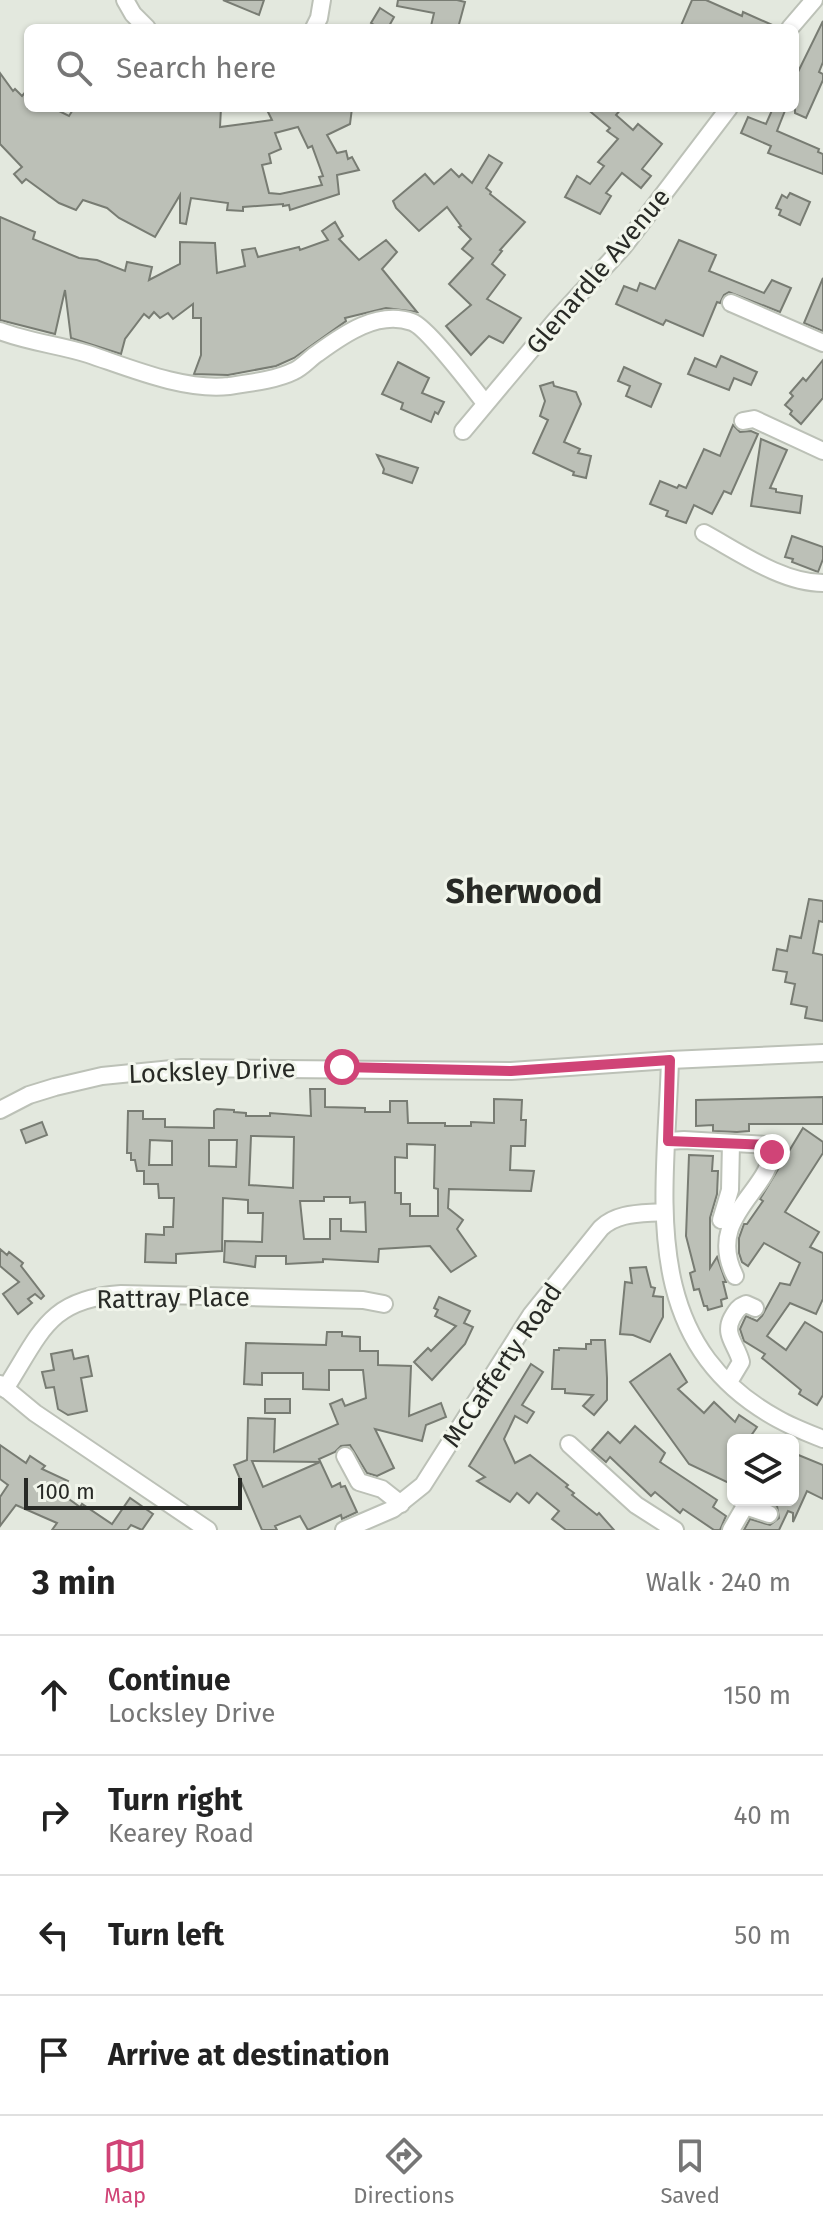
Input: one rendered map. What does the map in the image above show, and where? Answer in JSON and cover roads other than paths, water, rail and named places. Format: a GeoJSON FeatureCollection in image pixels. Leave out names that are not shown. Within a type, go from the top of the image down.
{"type":"FeatureCollection","features":[{"type":"Feature","properties":{"kind":"street"},"geometry":{"type":"LineString","coordinates":[[125,0],[143,24]]}},
{"type":"Feature","properties":{"kind":"street"},"geometry":{"type":"LineString","coordinates":[[316,24],[322,0]]}},
{"type":"Feature","properties":{"kind":"street"},"geometry":{"type":"LineString","coordinates":[[793,24],[814,0]]}},
{"type":"Feature","properties":{"kind":"street","name":"Glenardle Avenue"},"geometry":{"type":"LineString","coordinates":[[463,431],[624,246],[726,112]]}},
{"type":"Feature","properties":{"kind":"street"},"geometry":{"type":"LineString","coordinates":[[731,303],[823,343]]}},
{"type":"Feature","properties":{"kind":"street"},"geometry":{"type":"LineString","coordinates":[[0,331],[44,345],[85,353],[137,372],[195,384],[227,386],[292,372],[339,337],[366,324],[385,320],[412,322],[440,349],[485,403]]}},
{"type":"Feature","properties":{"kind":"street"},"geometry":{"type":"LineString","coordinates":[[743,421],[754,419],[823,451]]}},
{"type":"Feature","properties":{"kind":"street"},"geometry":{"type":"LineString","coordinates":[[704,533],[771,569],[800,580],[823,583]]}},
{"type":"Feature","properties":{"kind":"street","name":"Locksley Drive"},"geometry":{"type":"LineString","coordinates":[[0,1110],[29,1095],[102,1076],[182,1068],[511,1071],[823,1053]]}},
{"type":"Feature","properties":{"kind":"street"},"geometry":{"type":"LineString","coordinates":[[670,1060],[663,1212],[668,1267],[681,1312],[704,1353],[729,1382],[777,1419],[823,1439]]}},
{"type":"Feature","properties":{"kind":"street"},"geometry":{"type":"LineString","coordinates":[[668,1141],[768,1145],[772,1152],[768,1164],[732,1222],[726,1250],[727,1261],[735,1276]]}},
{"type":"Feature","properties":{"kind":"street"},"geometry":{"type":"LineString","coordinates":[[721,1220],[730,1190],[731,1143]]}},
{"type":"Feature","properties":{"kind":"street","name":"McCafferty Road"},"geometry":{"type":"LineString","coordinates":[[344,1530],[401,1504],[423,1485],[531,1315],[586,1244],[613,1219],[663,1212]]}},
{"type":"Feature","properties":{"kind":"street","name":"Rattray Place"},"geometry":{"type":"LineString","coordinates":[[2,1386],[60,1311],[92,1296],[335,1299],[384,1304]]}},
{"type":"Feature","properties":{"kind":"street"},"geometry":{"type":"LineString","coordinates":[[729,1382],[741,1362],[728,1334],[728,1326],[740,1306],[746,1304],[755,1308]]}},
{"type":"Feature","properties":{"kind":"street"},"geometry":{"type":"LineString","coordinates":[[2,1386],[208,1530]]}},
{"type":"Feature","properties":{"kind":"street"},"geometry":{"type":"LineString","coordinates":[[569,1444],[636,1505],[675,1530]]}},
{"type":"Feature","properties":{"kind":"street"},"geometry":{"type":"LineString","coordinates":[[345,1456],[359,1482],[382,1489],[401,1504]]}},
{"type":"Feature","properties":{"kind":"street"},"geometry":{"type":"LineString","coordinates":[[731,1530],[745,1506],[769,1514]]}},
{"type":"Feature","properties":{"kind":"district","name":"Sherwood"},"geometry":{"type":"Point","coordinates":[524,891]}}]}
